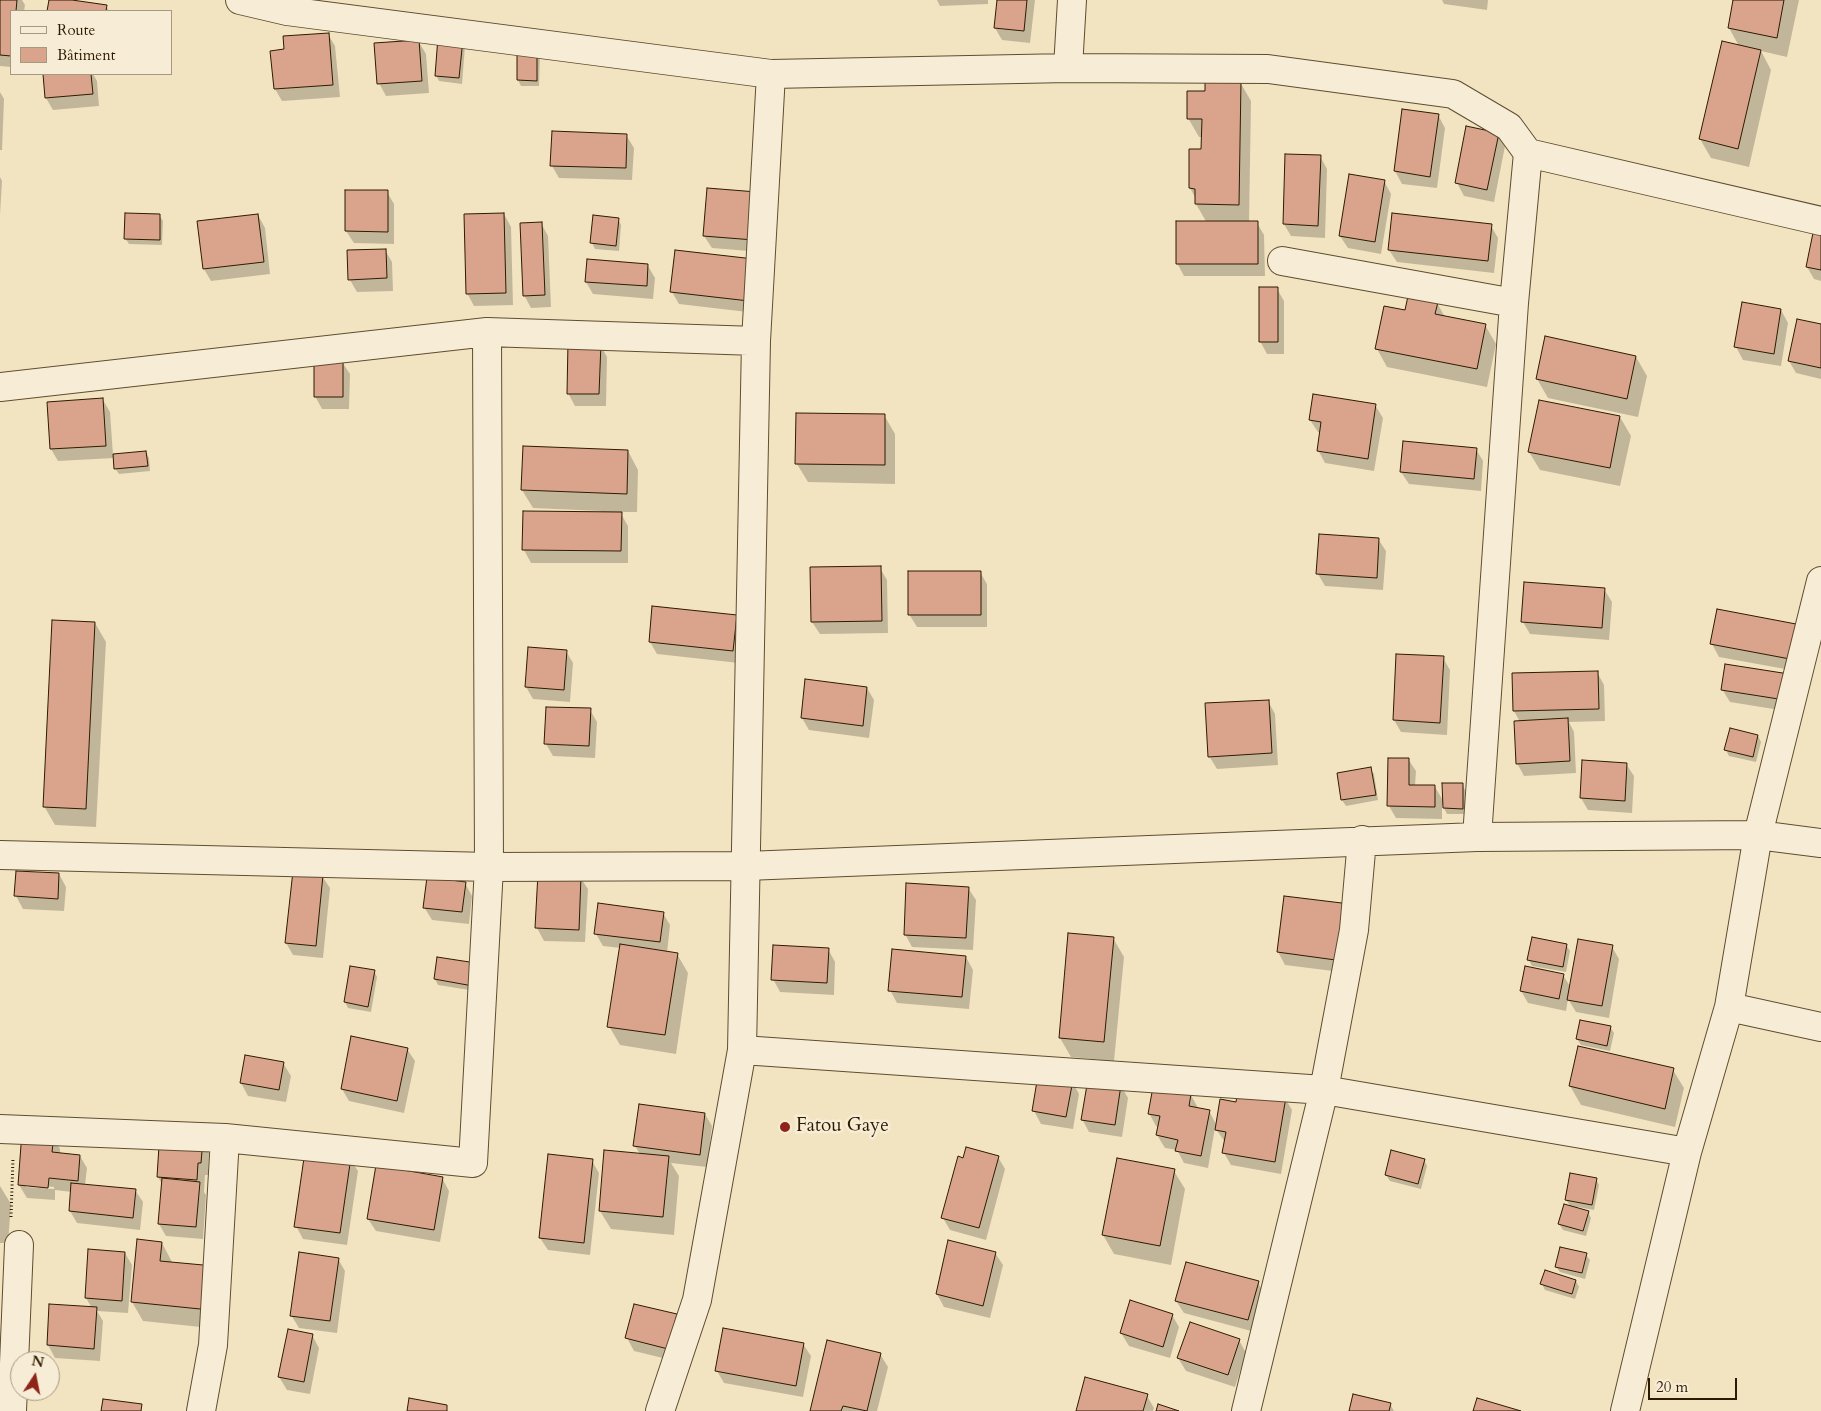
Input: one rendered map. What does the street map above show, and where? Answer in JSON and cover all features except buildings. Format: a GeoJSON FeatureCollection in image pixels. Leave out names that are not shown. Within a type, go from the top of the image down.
{"type":"FeatureCollection","features":[{"type":"Feature","properties":{"kind":"street"},"geometry":{"type":"LineString","coordinates":[[240,0],[288,5],[771,74],[1068,68],[1268,69],[1453,94],[1509,127],[1528,153],[1821,221]]}},
{"type":"Feature","properties":{"kind":"street"},"geometry":{"type":"LineString","coordinates":[[1068,68],[1072,0]]}},
{"type":"Feature","properties":{"kind":"street"},"geometry":{"type":"LineString","coordinates":[[660,1411],[697,1300],[742,1050],[756,341],[771,74]]}},
{"type":"Feature","properties":{"kind":"street"},"geometry":{"type":"LineString","coordinates":[[1477,837],[1514,303],[1528,153]]}},
{"type":"Feature","properties":{"kind":"street"},"geometry":{"type":"LineString","coordinates":[[1282,261],[1514,303]]}},
{"type":"Feature","properties":{"kind":"street"},"geometry":{"type":"LineString","coordinates":[[0,388],[487,332],[756,341]]}},
{"type":"Feature","properties":{"kind":"street"},"geometry":{"type":"LineString","coordinates":[[7,1130],[225,1138],[473,1163],[489,866],[487,332]]}},
{"type":"Feature","properties":{"kind":"street"},"geometry":{"type":"LineString","coordinates":[[1625,1411],[1687,1152],[1729,1007],[1758,835],[1820,592]]}},
{"type":"Feature","properties":{"kind":"street"},"geometry":{"type":"LineString","coordinates":[[0,855],[489,866],[746,866],[1362,840],[1477,837],[1758,835],[1821,842]]}},
{"type":"Feature","properties":{"kind":"street"},"geometry":{"type":"LineString","coordinates":[[1246,1411],[1324,1090],[1354,930],[1362,840]]}},
{"type":"Feature","properties":{"kind":"street"},"geometry":{"type":"LineString","coordinates":[[1729,1007],[1821,1027]]}},
{"type":"Feature","properties":{"kind":"street"},"geometry":{"type":"LineString","coordinates":[[742,1050],[1324,1090],[1687,1152]]}},
{"type":"Feature","properties":{"kind":"street"},"geometry":{"type":"LineString","coordinates":[[201,1411],[213,1345],[225,1138]]}},
{"type":"Feature","properties":{"kind":"street"},"geometry":{"type":"LineString","coordinates":[[12,1411],[19,1245]]}},
{"type":"Feature","properties":{"kind":"path"},"geometry":{"type":"LineString","coordinates":[[7,1130],[10,1246],[19,1245]]}},
{"type":"Feature","properties":{"kind":"place","name":"Fatou Gaye"},"geometry":{"type":"Point","coordinates":[785,1127]}}]}
